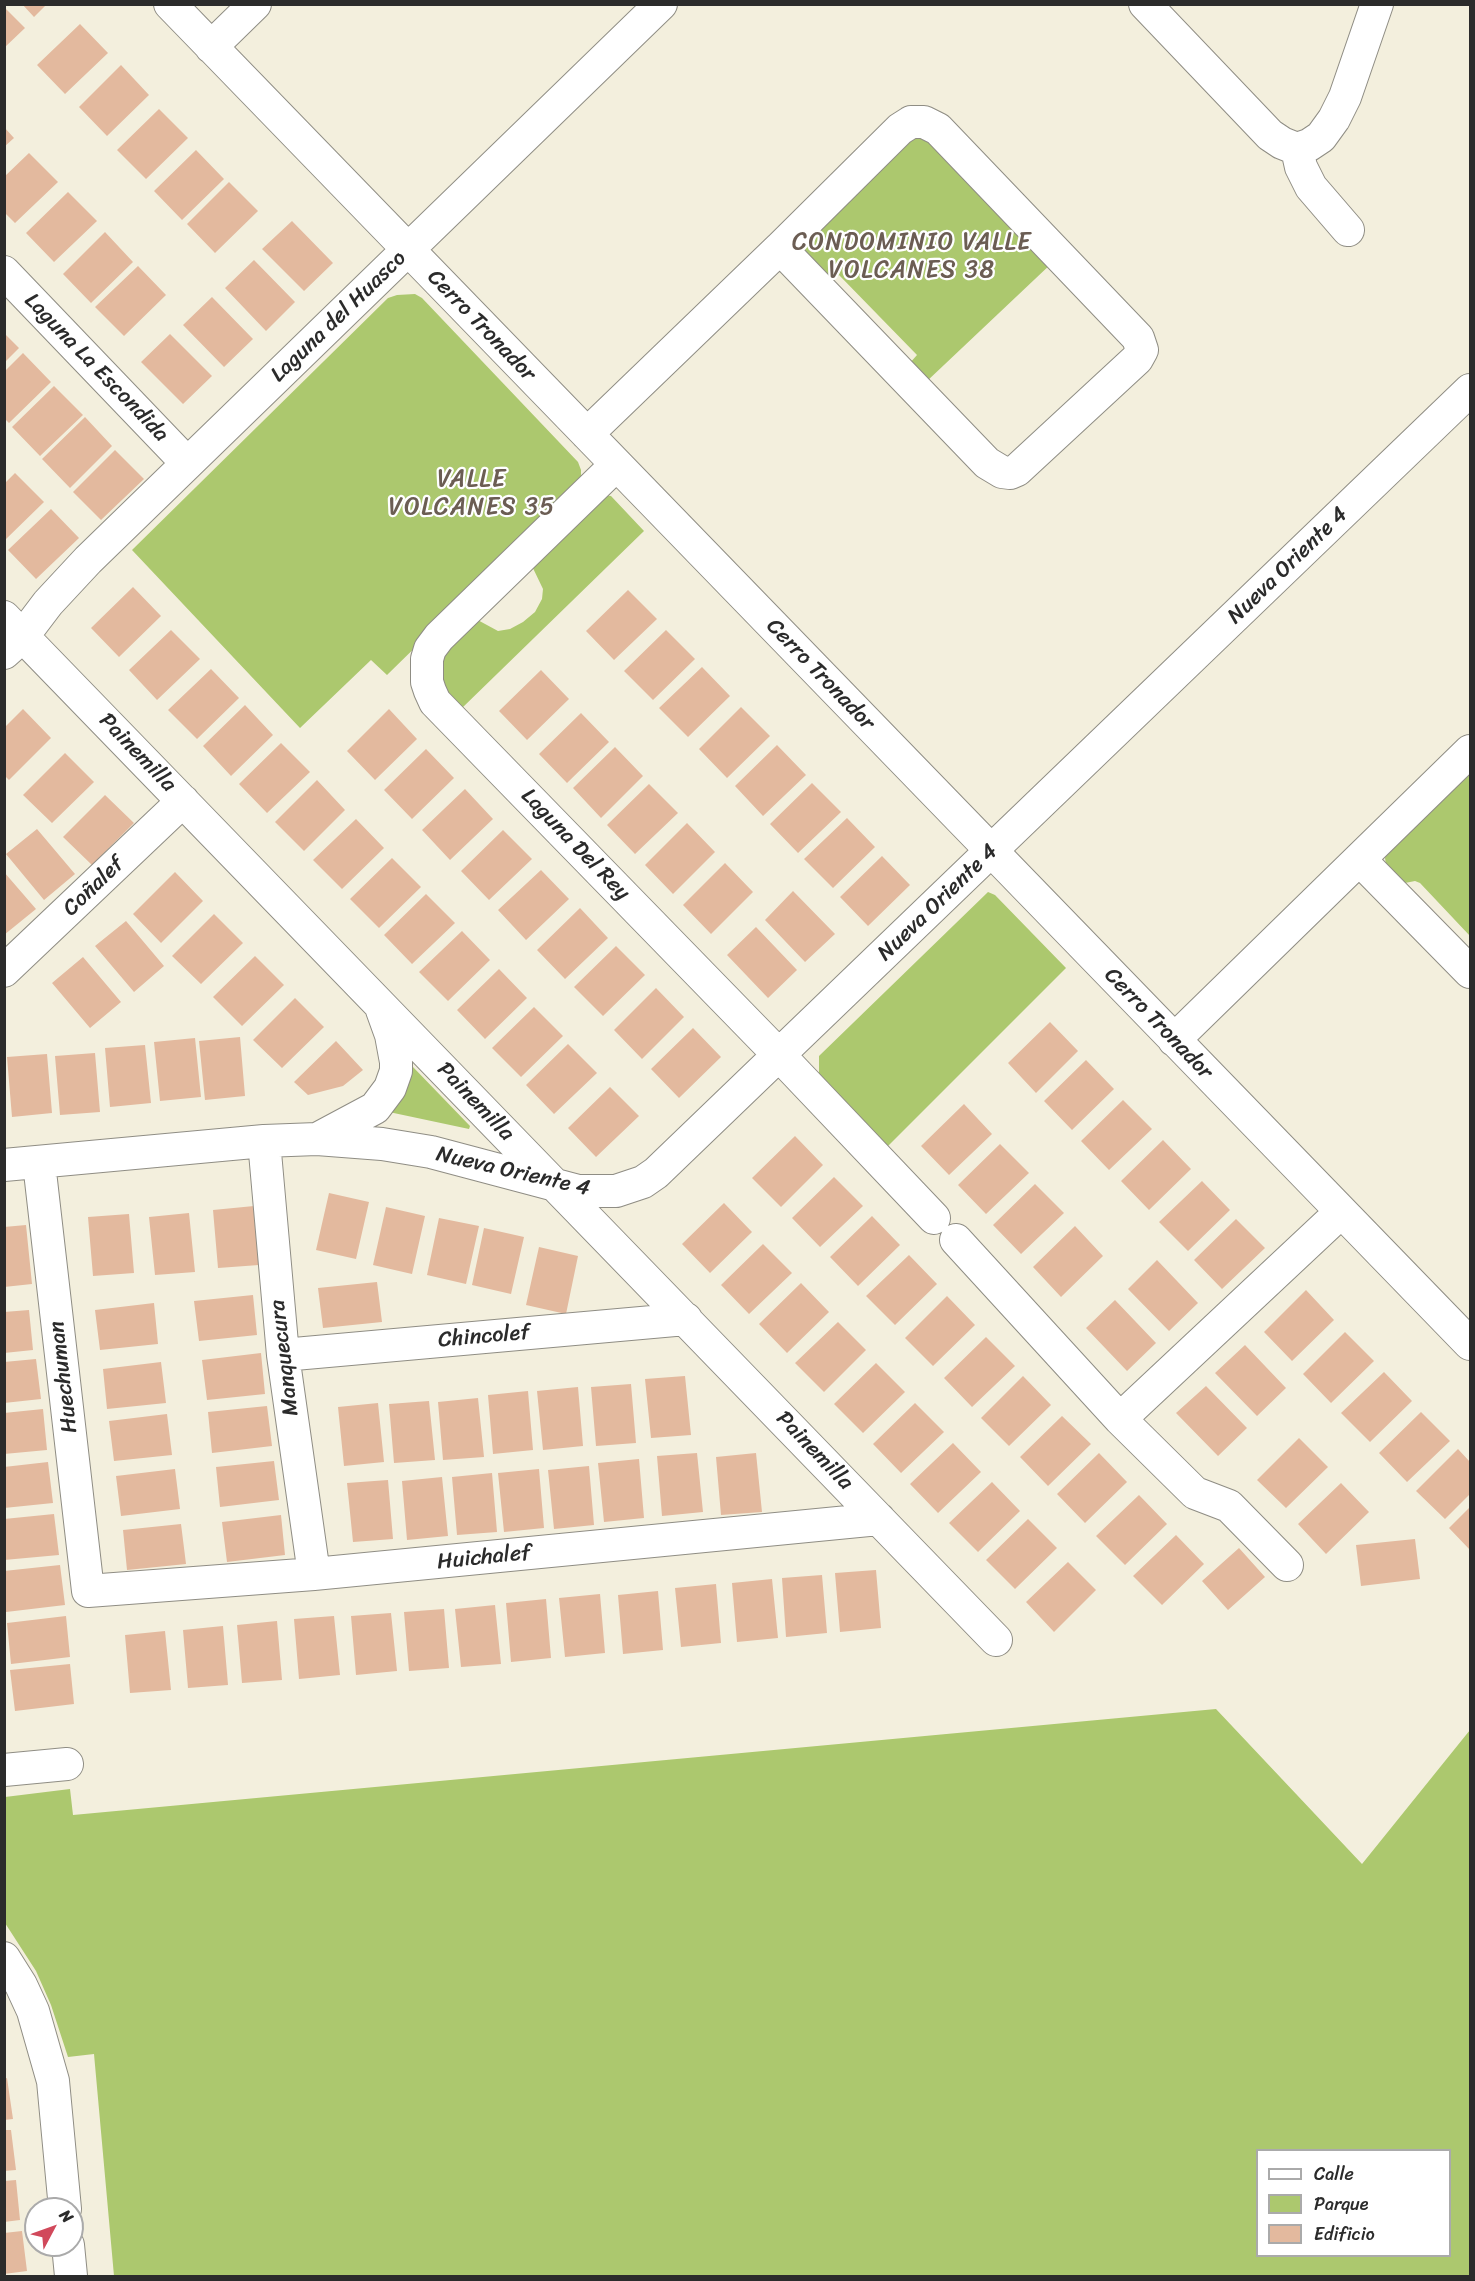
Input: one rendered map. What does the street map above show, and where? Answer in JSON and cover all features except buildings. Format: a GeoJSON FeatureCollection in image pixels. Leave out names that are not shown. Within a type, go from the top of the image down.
{"type":"FeatureCollection","features":[{"type":"Feature","properties":{"kind":"street","name":"Cerro Tronador"},"geometry":{"type":"LineString","coordinates":[[170,4],[1470,1344]]}},
{"type":"Feature","properties":{"kind":"street"},"geometry":{"type":"LineString","coordinates":[[211,47],[255,4]]}},
{"type":"Feature","properties":{"kind":"street","name":"Laguna del Huasco"},"geometry":{"type":"LineString","coordinates":[[11,635],[48,603],[88,560],[187,463],[661,4]]}},
{"type":"Feature","properties":{"kind":"street"},"geometry":{"type":"LineString","coordinates":[[1144,4],[1270,135],[1297,149],[1321,137],[1334,119],[1345,97],[1377,4]]}},
{"type":"Feature","properties":{"kind":"street"},"geometry":{"type":"LineString","coordinates":[[587,434],[780,249],[900,129],[911,123],[924,122],[938,129],[1138,338],[1142,350],[1137,359],[1017,470],[1010,473],[1002,472],[987,463],[780,249]]}},
{"type":"Feature","properties":{"kind":"street"},"geometry":{"type":"LineString","coordinates":[[1297,149],[1301,167],[1311,188],[1348,230]]}},
{"type":"Feature","properties":{"kind":"street","name":"Laguna La Escondida"},"geometry":{"type":"LineString","coordinates":[[4,273],[187,463]]}},
{"type":"Feature","properties":{"kind":"street","name":"Nueva Oriente 4"},"geometry":{"type":"LineString","coordinates":[[4,1165],[264,1141],[317,1139],[382,1144],[431,1152],[578,1191],[616,1191],[643,1182],[656,1173],[1470,390]]}},
{"type":"Feature","properties":{"kind":"street","name":"Laguna Del Rey"},"geometry":{"type":"LineString","coordinates":[[616,465],[430,649],[427,659],[427,682],[435,702],[779,1055],[933,1218]]}},
{"type":"Feature","properties":{"kind":"street","name":"Painemilla"},"geometry":{"type":"LineString","coordinates":[[11,635],[183,801],[996,1640]]}},
{"type":"Feature","properties":{"kind":"street"},"geometry":{"type":"LineString","coordinates":[[1174,1040],[1470,751]]}},
{"type":"Feature","properties":{"kind":"street","name":"Coñalef"},"geometry":{"type":"LineString","coordinates":[[4,971],[183,801]]}},
{"type":"Feature","properties":{"kind":"street"},"geometry":{"type":"LineString","coordinates":[[1360,860],[1470,972]]}},
{"type":"Feature","properties":{"kind":"street","name":"Nueva Oriente 4"},"geometry":{"type":"LineString","coordinates":[[317,1139],[375,1108],[390,1088],[396,1071],[396,1062],[391,1035],[379,1004]]}},
{"type":"Feature","properties":{"kind":"street","name":"Manquecura"},"geometry":{"type":"LineString","coordinates":[[264,1141],[283,1355],[314,1574]]}},
{"type":"Feature","properties":{"kind":"street","name":"Huechuman"},"geometry":{"type":"LineString","coordinates":[[39,1163],[88,1591]]}},
{"type":"Feature","properties":{"kind":"street"},"geometry":{"type":"LineString","coordinates":[[1120,1419],[1341,1212]]}},
{"type":"Feature","properties":{"kind":"street"},"geometry":{"type":"LineString","coordinates":[[956,1239],[1120,1419],[1195,1493],[1229,1506],[1287,1565]]}},
{"type":"Feature","properties":{"kind":"street","name":"Chincolef"},"geometry":{"type":"LineString","coordinates":[[283,1355],[686,1319]]}},
{"type":"Feature","properties":{"kind":"street","name":"Huichalef"},"geometry":{"type":"LineString","coordinates":[[88,1591],[314,1574],[879,1519]]}},
{"type":"Feature","properties":{"kind":"street"},"geometry":{"type":"LineString","coordinates":[[4,1770],[67,1764]]}},
{"type":"Feature","properties":{"kind":"street"},"geometry":{"type":"LineString","coordinates":[[4,1958],[21,1985],[33,2011],[53,2081],[64,2197]]}},
{"type":"Feature","properties":{"kind":"street"},"geometry":{"type":"LineString","coordinates":[[69,2257],[71,2277]]}},
{"type":"Feature","properties":{"kind":"green space"},"geometry":{"type":"Polygon","coordinates":[[[923,134],[1053,262],[926,382],[909,364],[917,355],[839,275],[829,282],[802,248],[911,137],[923,134]]]}},
{"type":"Feature","properties":{"kind":"green space"},"geometry":{"type":"Polygon","coordinates":[[[415,294],[422,298],[578,462],[581,482],[578,488],[387,675],[371,660],[300,728],[132,550],[388,298],[415,294]]]}},
{"type":"Feature","properties":{"kind":"green space"},"geometry":{"type":"Polygon","coordinates":[[[604,495],[611,496],[644,531],[461,709],[444,692],[440,652],[474,618],[498,631],[510,629],[535,612],[542,599],[543,589],[531,564],[604,495]]]}},
{"type":"Feature","properties":{"kind":"green space"},"geometry":{"type":"Polygon","coordinates":[[[1470,770],[1470,936],[1420,883],[1415,881],[1400,884],[1386,865],[1385,858],[1387,851],[1470,770]]]}},
{"type":"Feature","properties":{"kind":"green space"},"geometry":{"type":"Polygon","coordinates":[[[988,892],[995,895],[1066,968],[887,1147],[819,1076],[819,1056],[988,892]]]}},
{"type":"Feature","properties":{"kind":"green space"},"geometry":{"type":"Polygon","coordinates":[[[409,1066],[413,1067],[470,1126],[469,1129],[389,1112],[409,1066]]]}},
{"type":"Feature","properties":{"kind":"green space"},"geometry":{"type":"Polygon","coordinates":[[[1216,1709],[1362,1864],[1470,1730],[1470,2276],[114,2276],[94,2054],[68,2057],[51,2005],[36,1971],[5,1923],[5,1797],[70,1789],[73,1815],[1216,1709]]]}},
{"type":"Feature","properties":{"kind":"district","name":"CONDOMINIO VALLE VOLCANES 38"},"geometry":{"type":"Point","coordinates":[912,257]}},
{"type":"Feature","properties":{"kind":"district","name":"VALLE VOLCANES 35"},"geometry":{"type":"Point","coordinates":[472,494]}}]}
